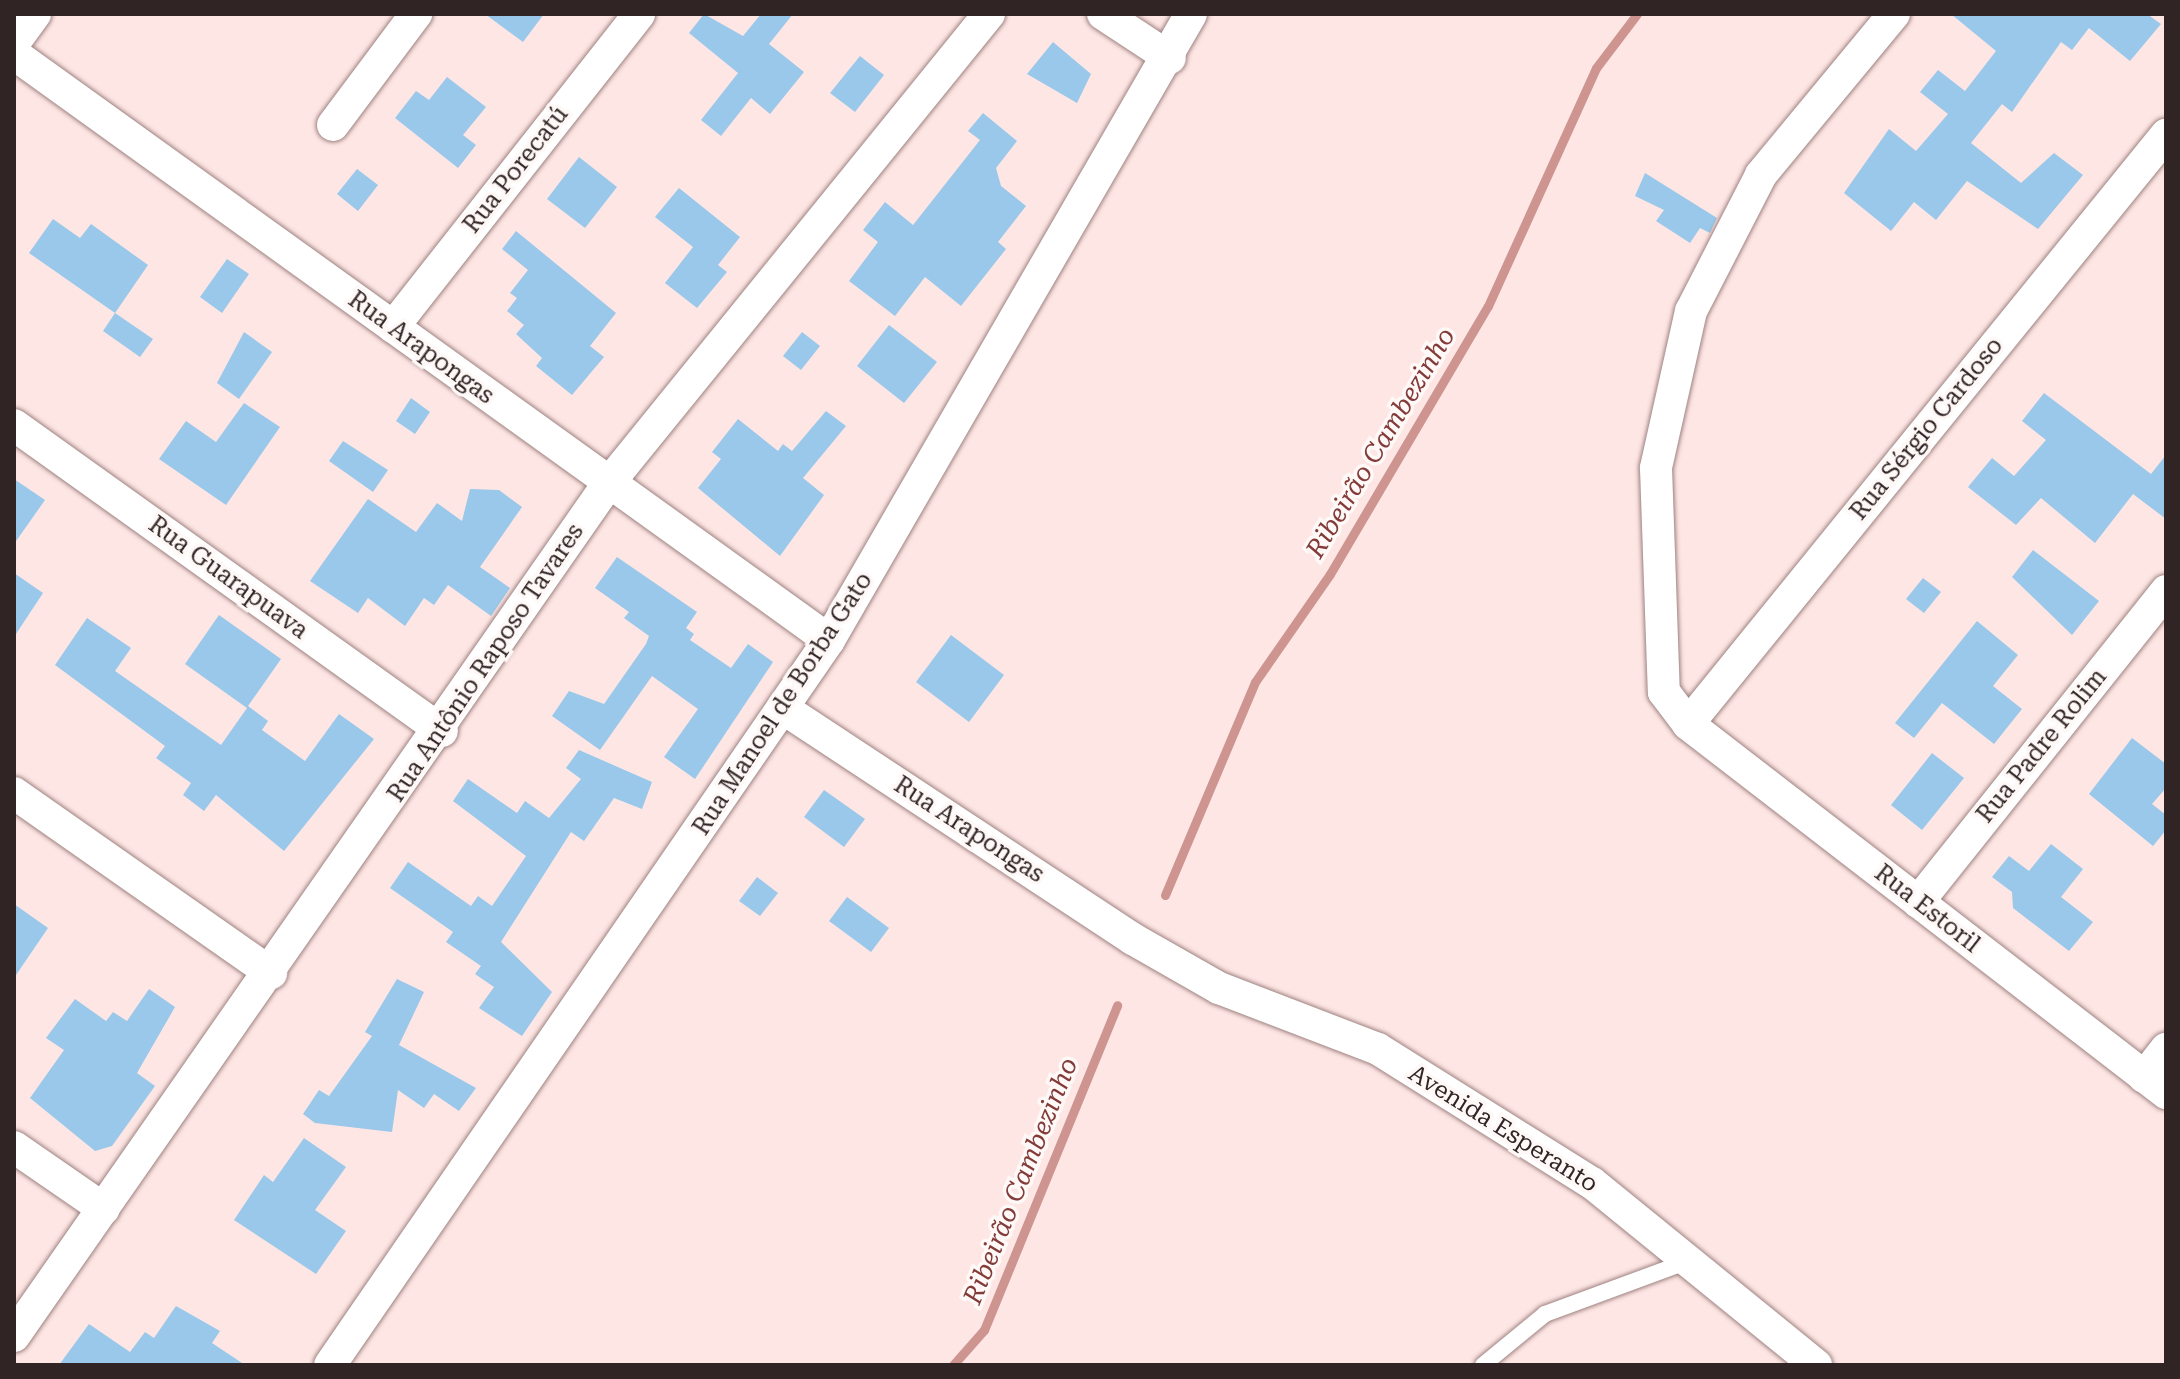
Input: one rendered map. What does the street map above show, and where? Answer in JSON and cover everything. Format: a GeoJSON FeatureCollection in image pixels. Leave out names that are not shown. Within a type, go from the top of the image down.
{"type":"FeatureCollection","features":[{"type":"Feature","properties":{"kind":"street"},"geometry":{"type":"LineString","coordinates":[[14,43],[35,14]]}},
{"type":"Feature","properties":{"kind":"street"},"geometry":{"type":"LineString","coordinates":[[333,125],[416,14]]}},
{"type":"Feature","properties":{"kind":"street","name":"Rua Porecatú"},"geometry":{"type":"LineString","coordinates":[[393,327],[639,14]]}},
{"type":"Feature","properties":{"kind":"street","name":"Rua Antônio Raposo Tavares"},"geometry":{"type":"LineString","coordinates":[[14,1336],[442,731],[608,484],[989,14]]}},
{"type":"Feature","properties":{"kind":"street"},"geometry":{"type":"LineString","coordinates":[[1103,14],[1170,58]]}},
{"type":"Feature","properties":{"kind":"street","name":"Rua Manoel de Borba Gato"},"geometry":{"type":"LineString","coordinates":[[330,1365],[829,640],[1170,58],[1191,14]]}},
{"type":"Feature","properties":{"kind":"street","name":"Rua Estoril"},"geometry":{"type":"LineString","coordinates":[[1894,14],[1761,175],[1691,311],[1656,483],[1664,692],[1688,724],[2155,1085]]}},
{"type":"Feature","properties":{"kind":"street","name":"Rua Arapongas"},"geometry":{"type":"LineString","coordinates":[[14,54],[829,640]]}},
{"type":"Feature","properties":{"kind":"street","name":"Rua Sérgio Cardoso"},"geometry":{"type":"LineString","coordinates":[[1688,724],[2166,135]]}},
{"type":"Feature","properties":{"kind":"street","name":"Rua Guarapuava"},"geometry":{"type":"LineString","coordinates":[[14,425],[442,731]]}},
{"type":"Feature","properties":{"kind":"street","name":"Rua Padre Rolim"},"geometry":{"type":"LineString","coordinates":[[1918,902],[2166,591]]}},
{"type":"Feature","properties":{"kind":"street","name":"Rua Arapongas"},"geometry":{"type":"LineString","coordinates":[[784,709],[1154,951]]}},
{"type":"Feature","properties":{"kind":"street"},"geometry":{"type":"LineString","coordinates":[[14,793],[271,973]]}},
{"type":"Feature","properties":{"kind":"street","name":"Avenida Esperanto"},"geometry":{"type":"LineString","coordinates":[[1154,951],[1219,988],[1378,1049],[1592,1183],[1816,1365]]}},
{"type":"Feature","properties":{"kind":"street"},"geometry":{"type":"LineString","coordinates":[[2155,1085],[2166,1049]]}},
{"type":"Feature","properties":{"kind":"street"},"geometry":{"type":"LineString","coordinates":[[14,1147],[104,1209]]}},
{"type":"Feature","properties":{"kind":"lane"},"geometry":{"type":"LineString","coordinates":[[1483,1365],[1545,1314],[1688,1261]]}},
{"type":"Feature","properties":{"kind":"building"},"geometry":{"type":"Polygon","coordinates":[[[485,14],[544,14],[523,42],[485,14]]]}},
{"type":"Feature","properties":{"kind":"building"},"geometry":{"type":"Polygon","coordinates":[[[704,14],[743,36],[761,14],[793,14],[769,44],[804,72],[770,114],[751,98],[721,136],[701,120],[738,73],[689,33],[704,14]]]}},
{"type":"Feature","properties":{"kind":"building"},"geometry":{"type":"Polygon","coordinates":[[[1951,14],[2147,14],[2161,24],[2130,61],[2089,28],[2072,50],[2061,42],[2012,112],[2002,104],[1971,143],[2021,183],[2054,153],[2083,175],[2038,229],[1967,181],[1936,220],[1914,202],[1891,231],[1844,193],[1889,129],[1916,151],[1948,114],[1920,92],[1938,70],[1965,91],[1996,51],[1951,14]]]}},
{"type":"Feature","properties":{"kind":"building"},"geometry":{"type":"Polygon","coordinates":[[[1053,42],[1091,74],[1077,103],[1027,74],[1053,42]]]}},
{"type":"Feature","properties":{"kind":"building"},"geometry":{"type":"Polygon","coordinates":[[[860,56],[884,75],[855,112],[830,93],[860,56]]]}},
{"type":"Feature","properties":{"kind":"building"},"geometry":{"type":"Polygon","coordinates":[[[447,77],[486,107],[463,135],[476,145],[458,168],[395,118],[416,91],[429,100],[447,77]]]}},
{"type":"Feature","properties":{"kind":"building"},"geometry":{"type":"Polygon","coordinates":[[[983,113],[1017,141],[996,168],[1001,186],[1026,206],[998,242],[1006,249],[961,306],[925,277],[895,316],[849,281],[878,242],[863,230],[885,202],[913,225],[980,140],[968,131],[983,113]]]}},
{"type":"Feature","properties":{"kind":"building"},"geometry":{"type":"Polygon","coordinates":[[[579,157],[617,187],[585,228],[547,199],[579,157]]]}},
{"type":"Feature","properties":{"kind":"building"},"geometry":{"type":"Polygon","coordinates":[[[357,169],[378,185],[358,211],[337,194],[357,169]]]}},
{"type":"Feature","properties":{"kind":"building"},"geometry":{"type":"Polygon","coordinates":[[[1645,173],[1717,218],[1710,233],[1700,228],[1690,243],[1656,221],[1664,210],[1635,196],[1645,173]]]}},
{"type":"Feature","properties":{"kind":"building"},"geometry":{"type":"Polygon","coordinates":[[[679,188],[740,237],[718,265],[727,272],[697,308],[665,283],[693,247],[655,217],[679,188]]]}},
{"type":"Feature","properties":{"kind":"building"},"geometry":{"type":"Polygon","coordinates":[[[53,219],[80,238],[91,224],[148,265],[115,313],[29,253],[53,219]]]}},
{"type":"Feature","properties":{"kind":"building"},"geometry":{"type":"Polygon","coordinates":[[[516,231],[616,313],[590,346],[604,357],[572,395],[536,366],[542,358],[516,334],[524,325],[507,311],[517,298],[510,293],[528,270],[502,249],[516,231]]]}},
{"type":"Feature","properties":{"kind":"building"},"geometry":{"type":"Polygon","coordinates":[[[227,259],[249,274],[222,313],[200,297],[227,259]]]}},
{"type":"Feature","properties":{"kind":"building"},"geometry":{"type":"Polygon","coordinates":[[[115,313],[153,339],[140,357],[103,331],[115,313]]]}},
{"type":"Feature","properties":{"kind":"building"},"geometry":{"type":"Polygon","coordinates":[[[889,325],[937,362],[904,403],[857,366],[889,325]]]}},
{"type":"Feature","properties":{"kind":"building"},"geometry":{"type":"Polygon","coordinates":[[[244,332],[272,352],[239,399],[217,383],[244,332]]]}},
{"type":"Feature","properties":{"kind":"building"},"geometry":{"type":"Polygon","coordinates":[[[802,332],[820,346],[801,370],[783,356],[802,332]]]}},
{"type":"Feature","properties":{"kind":"building"},"geometry":{"type":"Polygon","coordinates":[[[2044,393],[2151,474],[2166,455],[2166,519],[2133,494],[2095,543],[2041,498],[2016,525],[1968,487],[1992,458],[2014,476],[2046,440],[2022,421],[2044,393]]]}},
{"type":"Feature","properties":{"kind":"building"},"geometry":{"type":"Polygon","coordinates":[[[411,398],[430,412],[415,434],[396,421],[411,398]]]}},
{"type":"Feature","properties":{"kind":"building"},"geometry":{"type":"Polygon","coordinates":[[[244,403],[280,427],[226,505],[159,459],[186,421],[216,442],[244,403]]]}},
{"type":"Feature","properties":{"kind":"building"},"geometry":{"type":"Polygon","coordinates":[[[826,411],[846,426],[803,478],[824,495],[780,556],[698,488],[721,459],[712,452],[738,419],[778,451],[783,444],[792,451],[826,411]]]}},
{"type":"Feature","properties":{"kind":"building"},"geometry":{"type":"Polygon","coordinates":[[[343,441],[388,470],[373,492],[329,461],[343,441]]]}},
{"type":"Feature","properties":{"kind":"building"},"geometry":{"type":"Polygon","coordinates":[[[14,479],[45,500],[14,544],[14,479]]]}},
{"type":"Feature","properties":{"kind":"building"},"geometry":{"type":"Polygon","coordinates":[[[470,489],[499,490],[522,507],[480,567],[510,588],[491,616],[448,585],[434,605],[424,598],[405,626],[368,598],[358,613],[310,581],[368,499],[416,532],[437,503],[462,521],[470,489]]]}},
{"type":"Feature","properties":{"kind":"building"},"geometry":{"type":"Polygon","coordinates":[[[2033,550],[2099,601],[2072,635],[2012,577],[2033,550]]]}},
{"type":"Feature","properties":{"kind":"building"},"geometry":{"type":"Polygon","coordinates":[[[617,557],[697,612],[686,628],[694,634],[690,640],[731,668],[748,644],[773,662],[695,779],[664,757],[698,709],[652,676],[600,750],[552,716],[569,691],[604,704],[646,644],[649,636],[624,618],[629,612],[595,588],[617,557]]]}},
{"type":"Feature","properties":{"kind":"building"},"geometry":{"type":"Polygon","coordinates":[[[14,573],[43,593],[14,637],[14,573]]]}},
{"type":"Feature","properties":{"kind":"building"},"geometry":{"type":"Polygon","coordinates":[[[1923,578],[1941,592],[1924,613],[1906,599],[1923,578]]]}},
{"type":"Feature","properties":{"kind":"building"},"geometry":{"type":"Polygon","coordinates":[[[219,615],[281,659],[248,706],[268,721],[262,730],[305,761],[339,714],[374,739],[284,851],[216,795],[204,811],[183,795],[191,783],[156,758],[165,746],[55,665],[87,618],[131,648],[115,671],[221,745],[247,708],[185,664],[219,615]]]}},
{"type":"Feature","properties":{"kind":"building"},"geometry":{"type":"Polygon","coordinates":[[[1977,621],[2018,655],[1993,686],[2022,709],[1994,744],[1942,703],[1914,738],[1895,723],[1977,621]]]}},
{"type":"Feature","properties":{"kind":"building"},"geometry":{"type":"Polygon","coordinates":[[[951,635],[1004,675],[969,722],[916,682],[951,635]]]}},
{"type":"Feature","properties":{"kind":"building"},"geometry":{"type":"Polygon","coordinates":[[[2132,738],[2166,764],[2166,788],[2152,804],[2166,815],[2166,830],[2153,846],[2089,794],[2132,738]]]}},
{"type":"Feature","properties":{"kind":"building"},"geometry":{"type":"Polygon","coordinates":[[[579,750],[652,782],[642,809],[614,798],[584,841],[571,832],[501,942],[552,992],[522,1036],[479,1008],[494,987],[475,974],[481,966],[446,942],[453,932],[390,888],[408,862],[471,906],[478,896],[492,906],[526,856],[453,801],[468,779],[517,813],[525,801],[549,818],[581,779],[566,768],[579,750]]]}},
{"type":"Feature","properties":{"kind":"building"},"geometry":{"type":"Polygon","coordinates":[[[1932,753],[1964,778],[1922,830],[1891,805],[1932,753]]]}},
{"type":"Feature","properties":{"kind":"building"},"geometry":{"type":"Polygon","coordinates":[[[824,790],[865,819],[844,847],[804,817],[824,790]]]}},
{"type":"Feature","properties":{"kind":"building"},"geometry":{"type":"Polygon","coordinates":[[[2051,844],[2083,869],[2061,897],[2093,922],[2069,951],[2013,908],[2012,892],[1992,877],[2009,856],[2029,871],[2051,844]]]}},
{"type":"Feature","properties":{"kind":"building"},"geometry":{"type":"Polygon","coordinates":[[[757,877],[778,893],[760,916],[739,901],[757,877]]]}},
{"type":"Feature","properties":{"kind":"building"},"geometry":{"type":"Polygon","coordinates":[[[847,897],[889,928],[871,952],[829,921],[847,897]]]}},
{"type":"Feature","properties":{"kind":"building"},"geometry":{"type":"Polygon","coordinates":[[[14,904],[48,928],[14,978],[14,904]]]}},
{"type":"Feature","properties":{"kind":"building"},"geometry":{"type":"Polygon","coordinates":[[[397,979],[424,992],[399,1045],[476,1088],[459,1111],[434,1094],[424,1108],[398,1090],[392,1132],[315,1123],[303,1114],[319,1090],[329,1096],[372,1036],[365,1032],[397,979]]]}},
{"type":"Feature","properties":{"kind":"building"},"geometry":{"type":"Polygon","coordinates":[[[149,989],[175,1007],[137,1073],[155,1086],[112,1146],[95,1151],[30,1098],[64,1050],[46,1038],[75,999],[106,1021],[113,1012],[127,1021],[149,989]]]}},
{"type":"Feature","properties":{"kind":"building"},"geometry":{"type":"Polygon","coordinates":[[[304,1138],[346,1167],[315,1210],[346,1231],[316,1274],[234,1220],[264,1175],[273,1182],[304,1138]]]}},
{"type":"Feature","properties":{"kind":"building"},"geometry":{"type":"Polygon","coordinates":[[[176,1306],[220,1331],[212,1343],[245,1365],[59,1365],[89,1324],[130,1352],[145,1332],[154,1338],[176,1306]]]}},
{"type":"Feature","properties":{"kind":"waterway","name":"Ribeirão Cambezinho"},"geometry":{"type":"LineString","coordinates":[[1165,895],[1255,682],[1330,574],[1488,306],[1596,68],[1637,14]]}},
{"type":"Feature","properties":{"kind":"waterway","name":"Ribeirão Cambezinho"},"geometry":{"type":"LineString","coordinates":[[953,1365],[984,1330],[1117,1005]]}}]}
